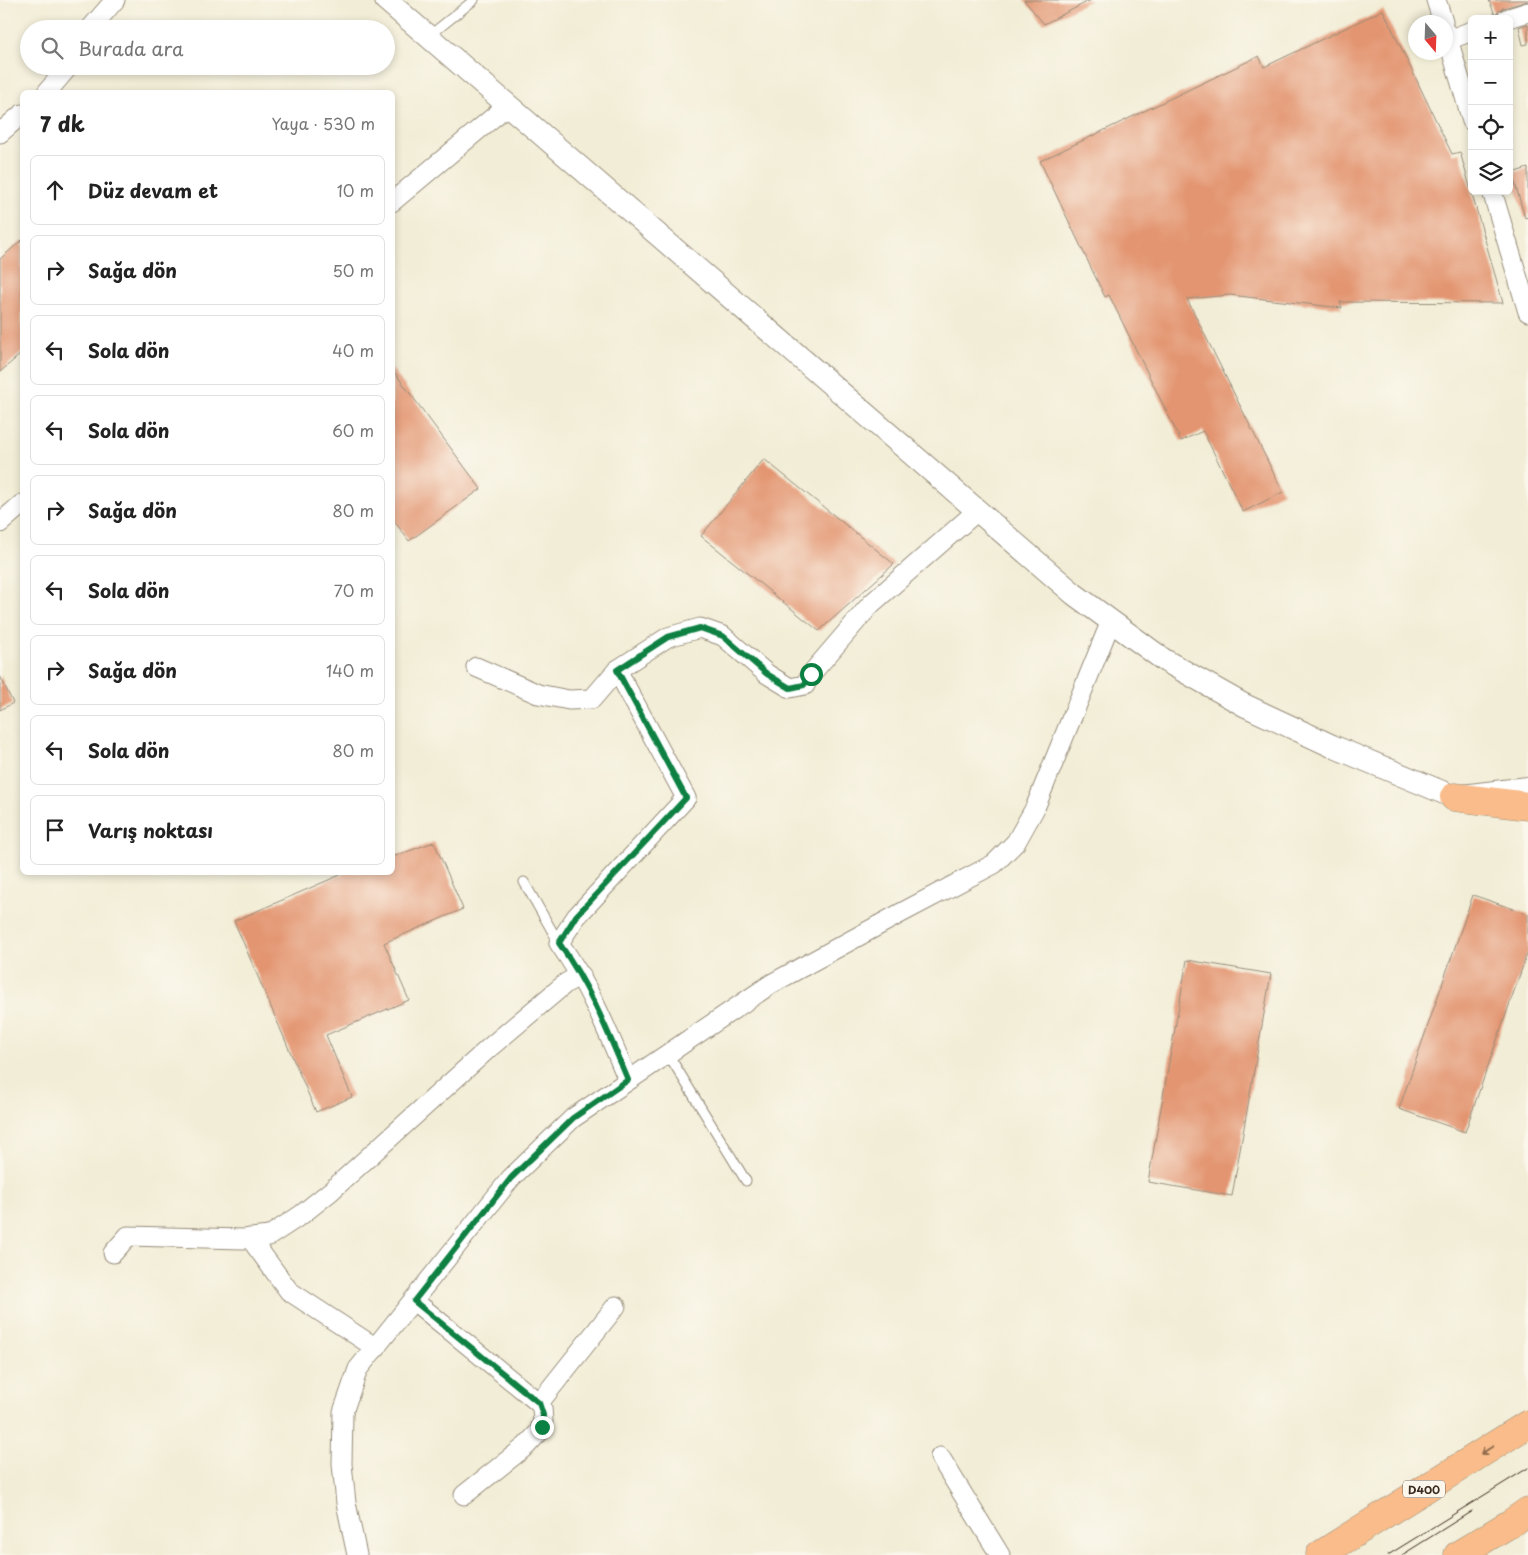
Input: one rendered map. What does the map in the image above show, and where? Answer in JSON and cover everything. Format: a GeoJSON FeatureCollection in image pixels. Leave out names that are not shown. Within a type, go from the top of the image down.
{"type":"FeatureCollection","features":[{"type":"Feature","properties":{"kind":"highway"},"geometry":{"type":"LineString","coordinates":[[1454,797],[1524,793]]}},
{"type":"Feature","properties":{"kind":"highway","name":"D400"},"geometry":{"type":"LineString","coordinates":[[1320,1555],[1528,1424]]}},
{"type":"Feature","properties":{"kind":"highway"},"geometry":{"type":"LineString","coordinates":[[1458,1555],[1522,1516]]}},
{"type":"Feature","properties":{"kind":"street"},"geometry":{"type":"LineString","coordinates":[[97,20],[114,0]]}},
{"type":"Feature","properties":{"kind":"street"},"geometry":{"type":"LineString","coordinates":[[386,0],[1074,594],[1164,660],[1244,705],[1332,746],[1454,797]]}},
{"type":"Feature","properties":{"kind":"street"},"geometry":{"type":"LineString","coordinates":[[1436,0],[1440,15]]}},
{"type":"Feature","properties":{"kind":"street"},"geometry":{"type":"LineString","coordinates":[[1513,17],[1528,12]]}},
{"type":"Feature","properties":{"kind":"street"},"geometry":{"type":"LineString","coordinates":[[1453,32],[1468,31]]}},
{"type":"Feature","properties":{"kind":"street"},"geometry":{"type":"LineString","coordinates":[[1453,58],[1468,108]]}},
{"type":"Feature","properties":{"kind":"street"},"geometry":{"type":"LineString","coordinates":[[50,90],[62,75]]}},
{"type":"Feature","properties":{"kind":"street"},"geometry":{"type":"LineString","coordinates":[[395,199],[508,105]]}},
{"type":"Feature","properties":{"kind":"street"},"geometry":{"type":"LineString","coordinates":[[0,133],[20,116]]}},
{"type":"Feature","properties":{"kind":"street"},"geometry":{"type":"LineString","coordinates":[[1493,195],[1528,312]]}},
{"type":"Feature","properties":{"kind":"street"},"geometry":{"type":"LineString","coordinates":[[0,523],[20,506]]}},
{"type":"Feature","properties":{"kind":"street"},"geometry":{"type":"LineString","coordinates":[[476,667],[538,694],[569,700],[592,699],[617,670],[668,637],[700,628],[723,636],[767,674],[790,688],[804,685],[811,674],[871,604],[977,511]]}},
{"type":"Feature","properties":{"kind":"street"},"geometry":{"type":"LineString","coordinates":[[357,1555],[346,1503],[342,1464],[343,1412],[358,1369],[511,1178],[573,1118],[771,984],[994,864],[1016,842],[1035,808],[1111,621]]}},
{"type":"Feature","properties":{"kind":"street"},"geometry":{"type":"LineString","coordinates":[[617,670],[686,798],[576,916],[559,943],[580,975],[600,1014],[628,1080]]}},
{"type":"Feature","properties":{"kind":"street"},"geometry":{"type":"LineString","coordinates":[[113,1253],[128,1236],[250,1238],[269,1236],[302,1215],[331,1191],[489,1048],[566,983],[580,975]]}},
{"type":"Feature","properties":{"kind":"street"},"geometry":{"type":"LineString","coordinates":[[250,1238],[289,1291],[376,1348]]}},
{"type":"Feature","properties":{"kind":"street"},"geometry":{"type":"LineString","coordinates":[[414,1301],[539,1403],[543,1415],[539,1432],[526,1446],[464,1495]]}},
{"type":"Feature","properties":{"kind":"street"},"geometry":{"type":"LineString","coordinates":[[539,1403],[616,1306]]}},
{"type":"Feature","properties":{"kind":"street"},"geometry":{"type":"LineString","coordinates":[[940,1457],[1000,1555]]}},
{"type":"Feature","properties":{"kind":"lane"},"geometry":{"type":"LineString","coordinates":[[429,37],[474,0]]}},
{"type":"Feature","properties":{"kind":"lane"},"geometry":{"type":"LineString","coordinates":[[524,882],[559,943]]}},
{"type":"Feature","properties":{"kind":"lane"},"geometry":{"type":"LineString","coordinates":[[668,1054],[746,1182]]}},
{"type":"Feature","properties":{"kind":"building"},"geometry":{"type":"Polygon","coordinates":[[[1024,0],[1091,0],[1044,24],[1024,0]]]}},
{"type":"Feature","properties":{"kind":"building"},"geometry":{"type":"Polygon","coordinates":[[[1489,0],[1528,0],[1503,8],[1495,15],[1489,0]]]}},
{"type":"Feature","properties":{"kind":"building"},"geometry":{"type":"Polygon","coordinates":[[[1383,10],[1452,154],[1460,152],[1468,180],[1468,195],[1472,195],[1503,303],[1340,302],[1342,308],[1230,295],[1187,299],[1283,492],[1243,512],[1203,431],[1181,441],[1109,295],[1105,297],[1040,161],[1259,56],[1264,67],[1383,10]]]}},
{"type":"Feature","properties":{"kind":"building"},"geometry":{"type":"Polygon","coordinates":[[[1528,24],[1528,44],[1523,45],[1519,27],[1528,24]]]}},
{"type":"Feature","properties":{"kind":"building"},"geometry":{"type":"Polygon","coordinates":[[[1528,168],[1528,217],[1525,218],[1513,176],[1513,173],[1528,168]]]}},
{"type":"Feature","properties":{"kind":"building"},"geometry":{"type":"Polygon","coordinates":[[[20,242],[20,355],[0,372],[0,259],[20,242]]]}},
{"type":"Feature","properties":{"kind":"building"},"geometry":{"type":"Polygon","coordinates":[[[395,373],[481,489],[409,541],[395,522],[395,373]]]}},
{"type":"Feature","properties":{"kind":"building"},"geometry":{"type":"Polygon","coordinates":[[[764,459],[894,564],[819,631],[701,536],[764,459]]]}},
{"type":"Feature","properties":{"kind":"building"},"geometry":{"type":"Polygon","coordinates":[[[0,676],[13,703],[0,710],[0,676]]]}},
{"type":"Feature","properties":{"kind":"building"},"geometry":{"type":"Polygon","coordinates":[[[434,842],[463,909],[384,943],[409,1000],[326,1035],[352,1097],[316,1112],[234,921],[340,875],[395,875],[395,856],[434,842]]]}},
{"type":"Feature","properties":{"kind":"building"},"geometry":{"type":"Polygon","coordinates":[[[1473,895],[1528,914],[1528,951],[1465,1132],[1399,1109],[1473,895]]]}},
{"type":"Feature","properties":{"kind":"building"},"geometry":{"type":"Polygon","coordinates":[[[1187,960],[1271,974],[1232,1196],[1148,1182],[1187,960]]]}},
{"type":"Feature","properties":{"kind":"tram line"},"geometry":{"type":"LineString","coordinates":[[1388,1555],[1528,1468]]}},
{"type":"Feature","properties":{"kind":"tram line"},"geometry":{"type":"LineString","coordinates":[[1402,1555],[1472,1511]]}},
{"type":"Feature","properties":{"kind":"route"},"geometry":{"type":"LineString","coordinates":[[542,1427],[543,1415],[539,1403],[414,1301],[511,1178],[573,1118],[628,1080],[600,1014],[580,975],[559,943],[576,916],[686,798],[617,670],[668,637],[700,628],[723,636],[767,674],[790,688],[804,685],[811,674]]}}]}
